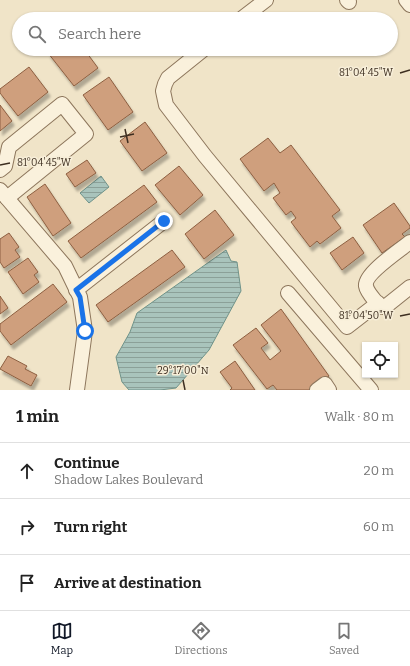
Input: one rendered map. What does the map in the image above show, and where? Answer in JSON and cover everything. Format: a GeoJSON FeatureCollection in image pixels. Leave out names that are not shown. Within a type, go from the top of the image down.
{"type":"FeatureCollection","features":[{"type":"Feature","properties":{"kind":"street"},"geometry":{"type":"LineString","coordinates":[[251,12],[266,0]]}},
{"type":"Feature","properties":{"kind":"street"},"geometry":{"type":"LineString","coordinates":[[406,0],[410,5]]}},
{"type":"Feature","properties":{"kind":"street"},"geometry":{"type":"LineString","coordinates":[[195,56],[168,78],[164,84],[163,91],[166,105],[205,156],[347,327],[378,303]]}},
{"type":"Feature","properties":{"kind":"street"},"geometry":{"type":"LineString","coordinates":[[0,170],[5,166],[10,147],[62,104],[86,134],[3,194],[65,266],[80,297],[85,331],[77,390]]}},
{"type":"Feature","properties":{"kind":"street"},"geometry":{"type":"LineString","coordinates":[[76,290],[164,221]]}},
{"type":"Feature","properties":{"kind":"street"},"geometry":{"type":"LineString","coordinates":[[410,242],[374,270],[366,280],[366,288],[380,307],[385,307],[410,286]]}},
{"type":"Feature","properties":{"kind":"street"},"geometry":{"type":"LineString","coordinates":[[288,293],[371,390]]}},
{"type":"Feature","properties":{"kind":"street"},"geometry":{"type":"LineString","coordinates":[[317,390],[325,384],[329,390]]}},
{"type":"Feature","properties":{"kind":"water"},"geometry":{"type":"Polygon","coordinates":[[[101,176],[109,187],[89,203],[80,193],[101,176]]]}},
{"type":"Feature","properties":{"kind":"water"},"geometry":{"type":"Polygon","coordinates":[[[226,250],[231,261],[237,262],[241,291],[209,350],[176,388],[160,390],[129,390],[122,382],[116,357],[130,332],[137,313],[226,250]]]}},
{"type":"Feature","properties":{"kind":"building"},"geometry":{"type":"Polygon","coordinates":[[[50,56],[89,56],[98,68],[74,86],[50,56]]]}},
{"type":"Feature","properties":{"kind":"building"},"geometry":{"type":"Polygon","coordinates":[[[29,67],[48,92],[18,116],[0,93],[0,89],[29,67]]]}},
{"type":"Feature","properties":{"kind":"building"},"geometry":{"type":"Polygon","coordinates":[[[109,77],[133,112],[108,130],[83,95],[109,77]]]}},
{"type":"Feature","properties":{"kind":"building"},"geometry":{"type":"Polygon","coordinates":[[[0,105],[12,121],[0,131],[0,105]]]}},
{"type":"Feature","properties":{"kind":"building"},"geometry":{"type":"Polygon","coordinates":[[[145,122],[167,153],[142,171],[120,141],[145,122]]]}},
{"type":"Feature","properties":{"kind":"building"},"geometry":{"type":"Polygon","coordinates":[[[268,138],[280,153],[291,145],[340,210],[332,216],[341,228],[320,244],[317,241],[310,247],[291,222],[296,218],[291,211],[286,215],[273,198],[280,193],[274,183],[264,191],[240,159],[268,138]]]}},
{"type":"Feature","properties":{"kind":"building"},"geometry":{"type":"Polygon","coordinates":[[[87,160],[96,173],[75,187],[66,174],[87,160]]]}},
{"type":"Feature","properties":{"kind":"building"},"geometry":{"type":"Polygon","coordinates":[[[179,166],[203,195],[180,215],[155,185],[179,166]]]}},
{"type":"Feature","properties":{"kind":"building"},"geometry":{"type":"Polygon","coordinates":[[[45,184],[71,223],[53,236],[27,197],[45,184]]]}},
{"type":"Feature","properties":{"kind":"building"},"geometry":{"type":"Polygon","coordinates":[[[144,185],[157,202],[81,258],[68,241],[144,185]]]}},
{"type":"Feature","properties":{"kind":"building"},"geometry":{"type":"Polygon","coordinates":[[[394,203],[410,228],[402,234],[405,237],[382,253],[363,225],[394,203]]]}},
{"type":"Feature","properties":{"kind":"building"},"geometry":{"type":"Polygon","coordinates":[[[215,210],[234,235],[204,259],[185,234],[215,210]]]}},
{"type":"Feature","properties":{"kind":"building"},"geometry":{"type":"Polygon","coordinates":[[[9,233],[19,247],[15,250],[20,257],[4,268],[0,262],[0,239],[9,233]]]}},
{"type":"Feature","properties":{"kind":"building"},"geometry":{"type":"Polygon","coordinates":[[[353,237],[364,253],[342,270],[330,253],[353,237]]]}},
{"type":"Feature","properties":{"kind":"building"},"geometry":{"type":"Polygon","coordinates":[[[172,250],[185,267],[108,322],[96,305],[172,250]]]}},
{"type":"Feature","properties":{"kind":"building"},"geometry":{"type":"Polygon","coordinates":[[[28,258],[38,272],[34,275],[39,282],[23,294],[8,272],[28,258]]]}},
{"type":"Feature","properties":{"kind":"building"},"geometry":{"type":"Polygon","coordinates":[[[53,284],[67,302],[11,345],[0,331],[0,324],[53,284]]]}},
{"type":"Feature","properties":{"kind":"building"},"geometry":{"type":"Polygon","coordinates":[[[0,296],[8,308],[0,314],[0,296]]]}},
{"type":"Feature","properties":{"kind":"building"},"geometry":{"type":"Polygon","coordinates":[[[281,309],[329,376],[310,390],[277,390],[273,385],[267,389],[233,345],[256,328],[268,343],[261,348],[270,360],[281,351],[261,325],[281,309]]]}},
{"type":"Feature","properties":{"kind":"building"},"geometry":{"type":"Polygon","coordinates":[[[8,356],[27,366],[25,369],[37,375],[31,386],[0,369],[8,356]]]}},
{"type":"Feature","properties":{"kind":"building"},"geometry":{"type":"Polygon","coordinates":[[[235,361],[255,390],[230,390],[232,388],[220,372],[235,361]]]}},
{"type":"Feature","properties":{"kind":"route"},"geometry":{"type":"LineString","coordinates":[[85,331],[80,297],[76,290],[164,221]]}}]}
